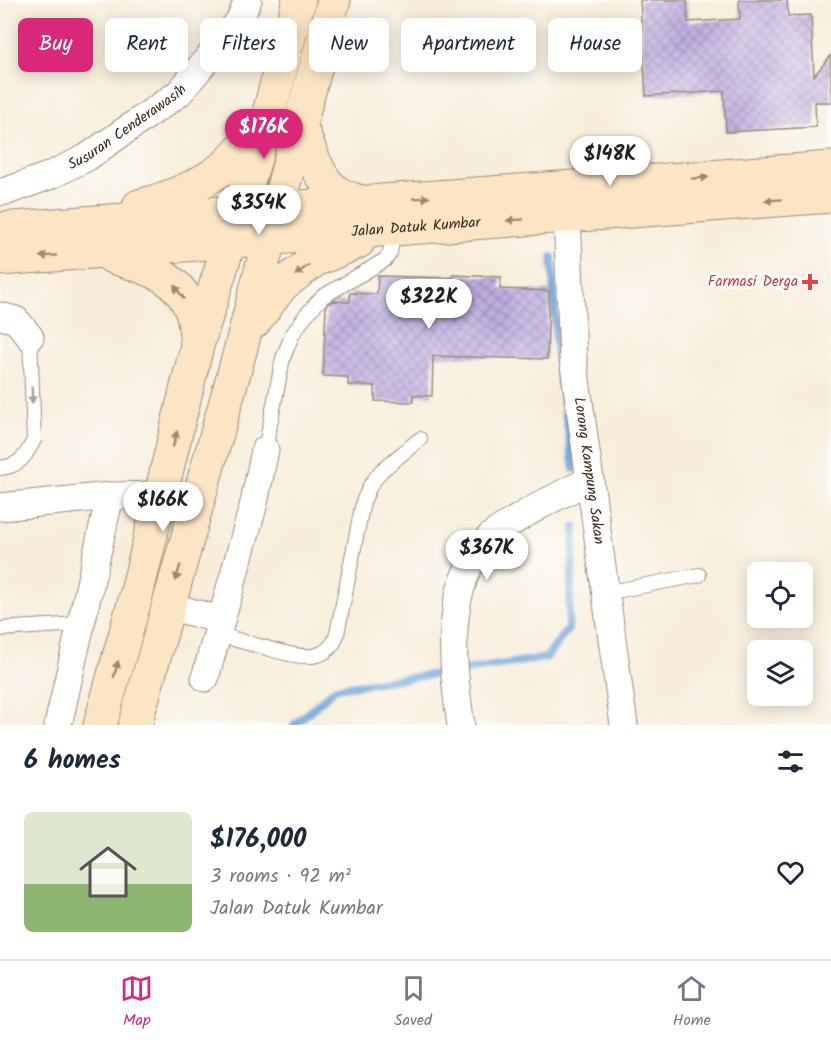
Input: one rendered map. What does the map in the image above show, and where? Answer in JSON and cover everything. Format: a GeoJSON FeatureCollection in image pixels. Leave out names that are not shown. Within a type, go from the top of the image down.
{"type":"FeatureCollection","features":[{"type":"Feature","properties":{"kind":"main road"},"geometry":{"type":"LineString","coordinates":[[100,725],[161,495],[197,346],[267,120],[299,0]]}},
{"type":"Feature","properties":{"kind":"main road"},"geometry":{"type":"LineString","coordinates":[[135,725],[239,355],[334,0]]}},
{"type":"Feature","properties":{"kind":"main road"},"geometry":{"type":"LineString","coordinates":[[71,224],[166,200],[199,185],[225,166],[267,120]]}},
{"type":"Feature","properties":{"kind":"main road"},"geometry":{"type":"LineString","coordinates":[[300,125],[322,177],[330,187],[341,195],[363,202]]}},
{"type":"Feature","properties":{"kind":"main road","name":"Jalan Datuk Kumbar"},"geometry":{"type":"LineString","coordinates":[[0,259],[229,243],[273,224],[363,202],[831,168]]}},
{"type":"Feature","properties":{"kind":"main road","name":"Jalan Datuk Kumbar"},"geometry":{"type":"LineString","coordinates":[[0,229],[238,212],[273,224],[394,230],[831,196]]}},
{"type":"Feature","properties":{"kind":"main road"},"geometry":{"type":"LineString","coordinates":[[239,355],[256,318],[282,285],[315,260],[394,230]]}},
{"type":"Feature","properties":{"kind":"main road"},"geometry":{"type":"LineString","coordinates":[[96,253],[152,269],[171,281],[184,298],[192,314],[197,346]]}},
{"type":"Feature","properties":{"kind":"street","name":"Susuran Cenderawasih"},"geometry":{"type":"LineString","coordinates":[[0,192],[51,175],[86,158],[178,93],[239,21],[248,0]]}},
{"type":"Feature","properties":{"kind":"street","name":"Lorong Kampung Sakan"},"geometry":{"type":"LineString","coordinates":[[567,216],[573,358],[624,725]]}},
{"type":"Feature","properties":{"kind":"street"},"geometry":{"type":"LineString","coordinates":[[0,316],[16,320],[30,337]]}},
{"type":"Feature","properties":{"kind":"street"},"geometry":{"type":"LineString","coordinates":[[205,678],[254,503],[265,450]]}},
{"type":"Feature","properties":{"kind":"street"},"geometry":{"type":"LineString","coordinates":[[461,725],[453,628],[465,575],[475,554],[489,538],[508,524],[546,501],[590,480]]}},
{"type":"Feature","properties":{"kind":"street"},"geometry":{"type":"LineString","coordinates":[[0,507],[110,496],[161,495]]}},
{"type":"Feature","properties":{"kind":"street"},"geometry":{"type":"LineString","coordinates":[[58,725],[110,496]]}},
{"type":"Feature","properties":{"kind":"street"},"geometry":{"type":"LineString","coordinates":[[168,606],[219,627]]}},
{"type":"Feature","properties":{"kind":"lane"},"geometry":{"type":"LineString","coordinates":[[265,450],[283,358],[292,335],[322,297],[386,260],[390,253],[394,230]]}},
{"type":"Feature","properties":{"kind":"lane"},"geometry":{"type":"LineString","coordinates":[[0,468],[12,466],[20,461],[27,455],[34,440],[30,337]]}},
{"type":"Feature","properties":{"kind":"lane"},"geometry":{"type":"LineString","coordinates":[[219,627],[294,656],[321,654],[328,649],[334,643],[337,634],[363,502],[370,486],[381,471],[420,439]]}},
{"type":"Feature","properties":{"kind":"lane"},"geometry":{"type":"LineString","coordinates":[[605,593],[699,575]]}},
{"type":"Feature","properties":{"kind":"lane"},"geometry":{"type":"LineString","coordinates":[[0,629],[80,624]]}},
{"type":"Feature","properties":{"kind":"building"},"geometry":{"type":"Polygon","coordinates":[[[640,0],[687,0],[688,22],[740,19],[739,0],[787,0],[788,16],[811,15],[814,76],[831,55],[831,102],[815,102],[816,127],[726,132],[724,91],[646,96],[640,0]]]}},
{"type":"Feature","properties":{"kind":"building"},"geometry":{"type":"Polygon","coordinates":[[[453,275],[501,277],[500,289],[549,291],[547,359],[433,356],[432,396],[413,395],[413,402],[375,401],[375,386],[348,385],[348,377],[323,376],[326,306],[328,304],[333,301],[350,302],[350,293],[377,294],[378,276],[453,278],[453,275]]]}},
{"type":"Feature","properties":{"kind":"waterway"},"geometry":{"type":"LineString","coordinates":[[552,257],[557,359],[574,469]]}},
{"type":"Feature","properties":{"kind":"waterway"},"geometry":{"type":"LineString","coordinates":[[464,670],[546,658],[568,629],[575,527]]}},
{"type":"Feature","properties":{"kind":"waterway"},"geometry":{"type":"LineString","coordinates":[[294,725],[336,688],[436,674]]}},
{"type":"Feature","properties":{"kind":"place","name":"Farmasi Derga"},"geometry":{"type":"Point","coordinates":[810,282]}}]}
